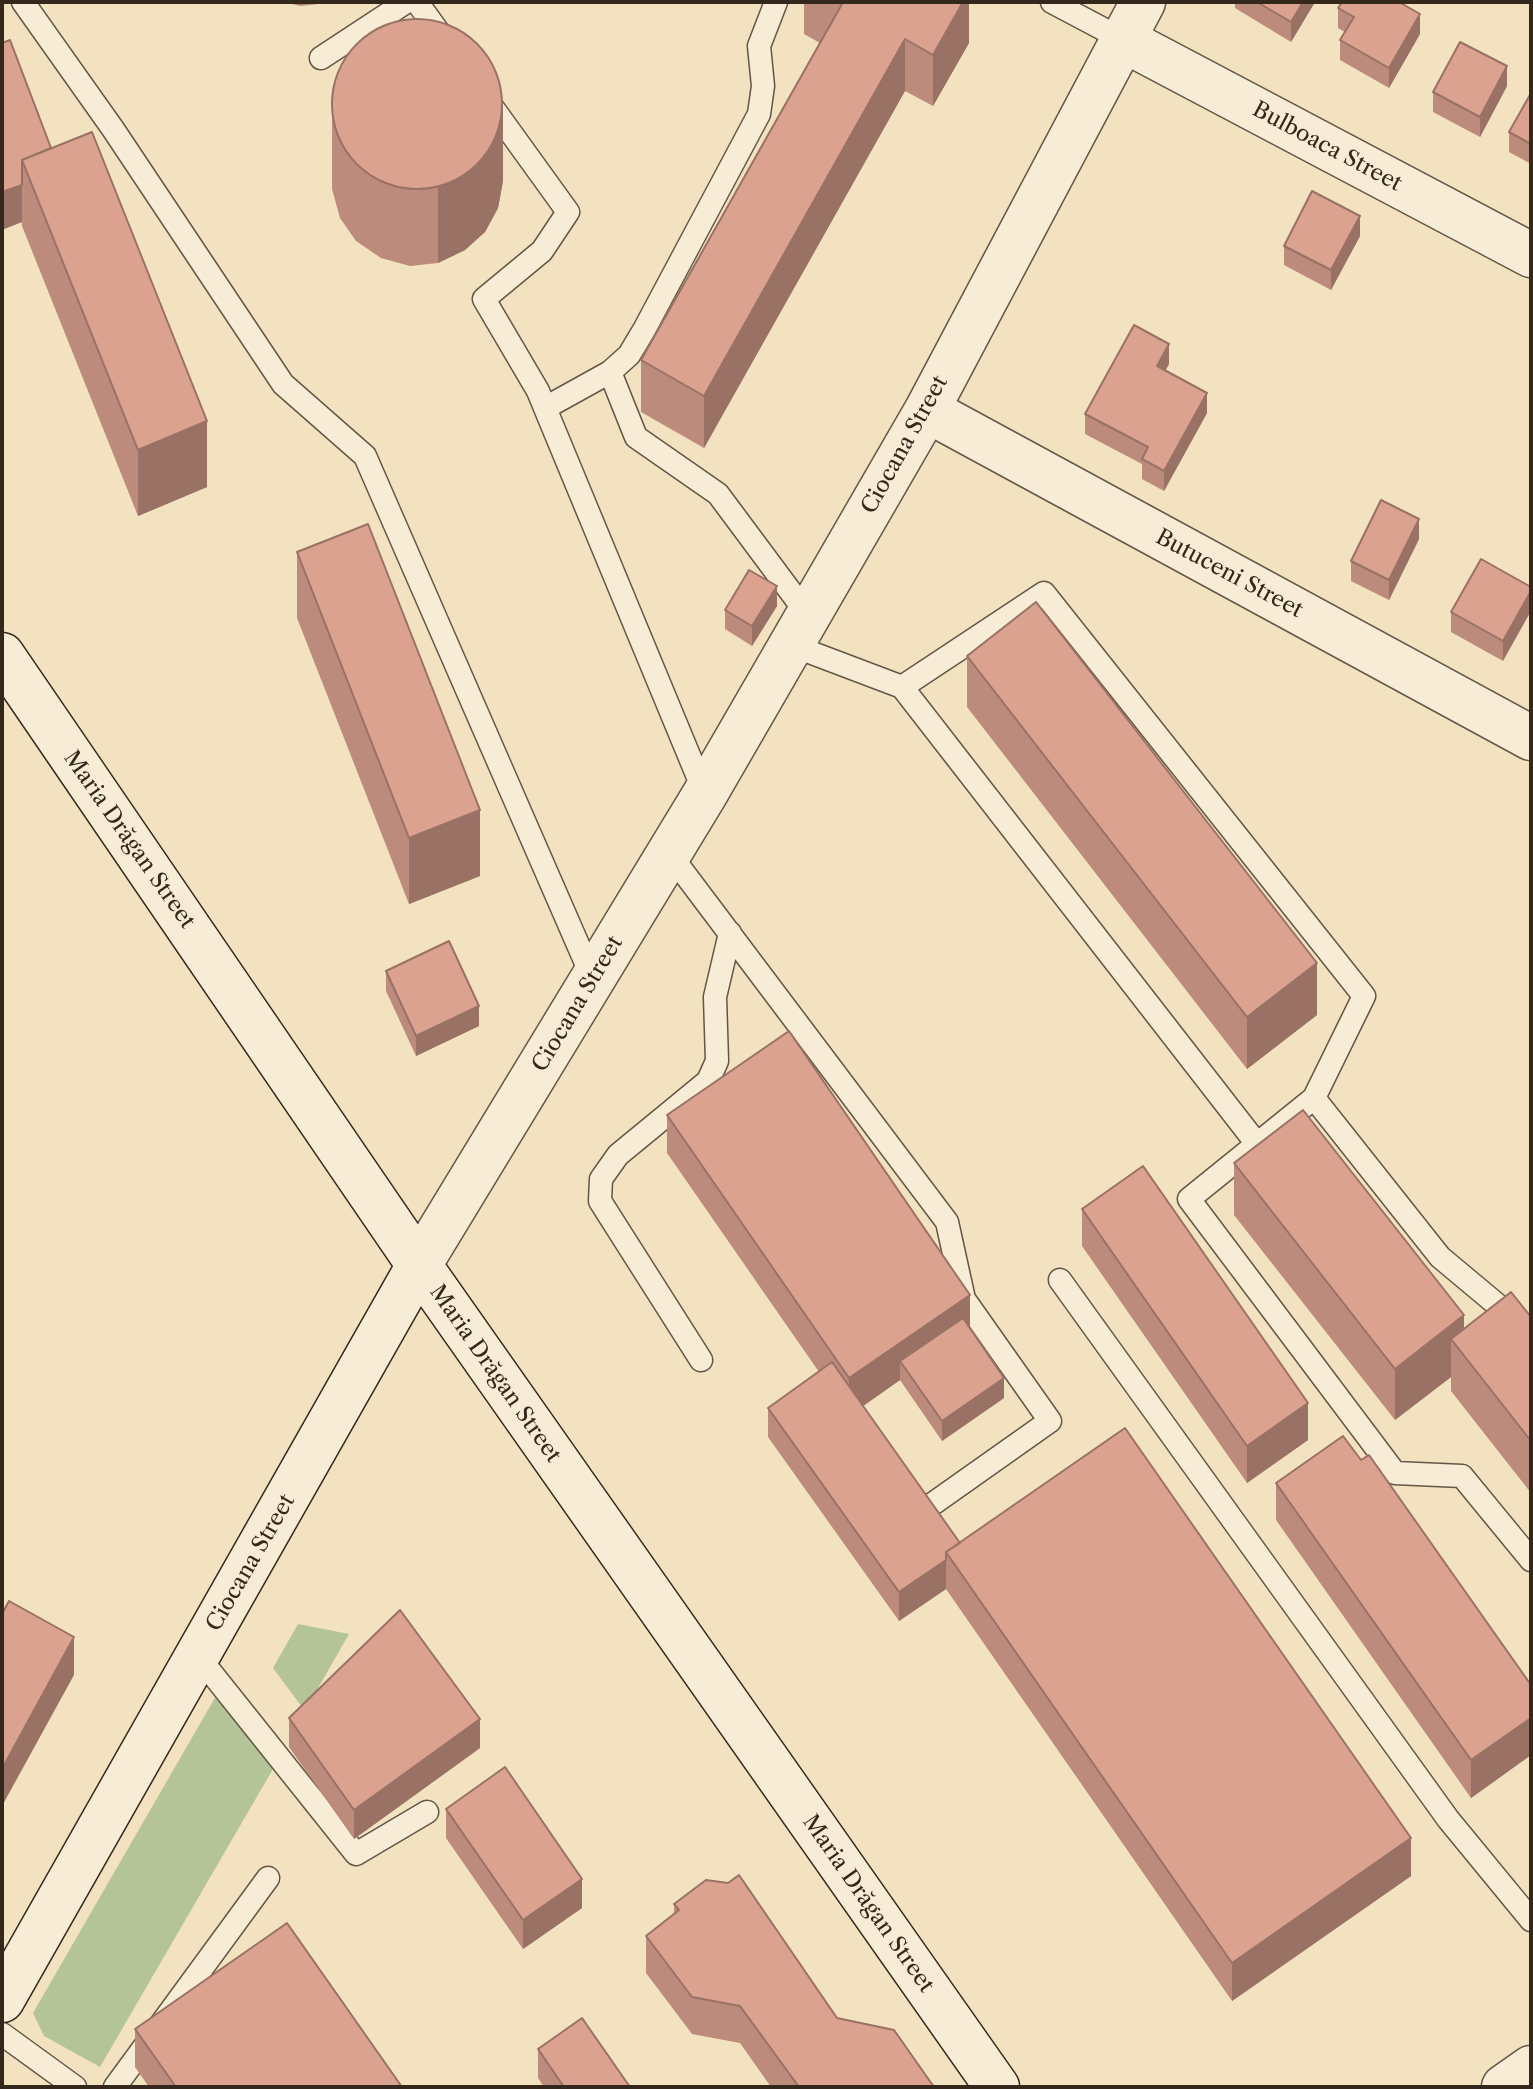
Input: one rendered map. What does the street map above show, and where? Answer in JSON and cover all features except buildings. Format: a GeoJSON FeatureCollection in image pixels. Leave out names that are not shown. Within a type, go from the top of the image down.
{"type":"FeatureCollection","features":[{"type":"Feature","properties":{"kind":"street","name":"Ciocana Street"},"geometry":{"type":"LineString","coordinates":[[2,2000],[419,1265],[705,794],[927,410],[1132,20]]}},
{"type":"Feature","properties":{"kind":"street","name":"Bulboaca Street"},"geometry":{"type":"LineString","coordinates":[[1132,20],[1531,255]]}},
{"type":"Feature","properties":{"kind":"street","name":"Butuceni Street"},"geometry":{"type":"LineString","coordinates":[[927,410],[1531,738]]}},
{"type":"Feature","properties":{"kind":"street","name":"Maria Drăgan Street"},"geometry":{"type":"LineString","coordinates":[[2,655],[419,1265],[997,2087]]}},
{"type":"Feature","properties":{"kind":"street"},"geometry":{"type":"LineString","coordinates":[[1504,2087],[1531,2068]]}},
{"type":"Feature","properties":{"kind":"lane"},"geometry":{"type":"LineString","coordinates":[[23,2],[113,129],[283,384],[365,456],[593,979]]}},
{"type":"Feature","properties":{"kind":"lane"},"geometry":{"type":"LineString","coordinates":[[321,58],[406,2]]}},
{"type":"Feature","properties":{"kind":"lane"},"geometry":{"type":"LineString","coordinates":[[417,2],[568,212],[542,251],[484,299],[545,408],[705,794]]}},
{"type":"Feature","properties":{"kind":"lane"},"geometry":{"type":"LineString","coordinates":[[545,408],[610,372],[629,355],[759,114],[763,86],[759,46],[776,2]]}},
{"type":"Feature","properties":{"kind":"lane"},"geometry":{"type":"LineString","coordinates":[[1052,2],[1132,20]]}},
{"type":"Feature","properties":{"kind":"lane"},"geometry":{"type":"LineString","coordinates":[[610,372],[636,437],[718,494],[800,630],[902,687],[1257,1144]]}},
{"type":"Feature","properties":{"kind":"lane"},"geometry":{"type":"LineString","coordinates":[[902,687],[1044,593],[1364,996],[1314,1098],[1189,1199],[1395,1473],[1462,1476],[1531,1560]]}},
{"type":"Feature","properties":{"kind":"lane"},"geometry":{"type":"LineString","coordinates":[[669,853],[947,1222],[964,1299],[1050,1421],[934,1503]]}},
{"type":"Feature","properties":{"kind":"lane"},"geometry":{"type":"LineString","coordinates":[[701,1360],[600,1201],[601,1179],[618,1155],[708,1081],[717,1061],[715,997],[730,933]]}},
{"type":"Feature","properties":{"kind":"lane"},"geometry":{"type":"LineString","coordinates":[[1314,1098],[1440,1257],[1531,1333]]}},
{"type":"Feature","properties":{"kind":"lane"},"geometry":{"type":"LineString","coordinates":[[1060,1280],[1448,1819],[1531,1920]]}},
{"type":"Feature","properties":{"kind":"lane"},"geometry":{"type":"LineString","coordinates":[[198,1656],[356,1854],[427,1812]]}},
{"type":"Feature","properties":{"kind":"lane"},"geometry":{"type":"LineString","coordinates":[[115,2087],[268,1878]]}},
{"type":"Feature","properties":{"kind":"lane"},"geometry":{"type":"LineString","coordinates":[[2,2034],[75,2087]]}},
{"type":"Feature","properties":{"kind":"green space"},"geometry":{"type":"Polygon","coordinates":[[[298,1624],[349,1634],[305,1711],[273,1668],[298,1624]]]}},
{"type":"Feature","properties":{"kind":"green space"},"geometry":{"type":"Polygon","coordinates":[[[216,1696],[273,1769],[100,2067],[44,2036],[33,2013],[216,1696]]]}}]}
